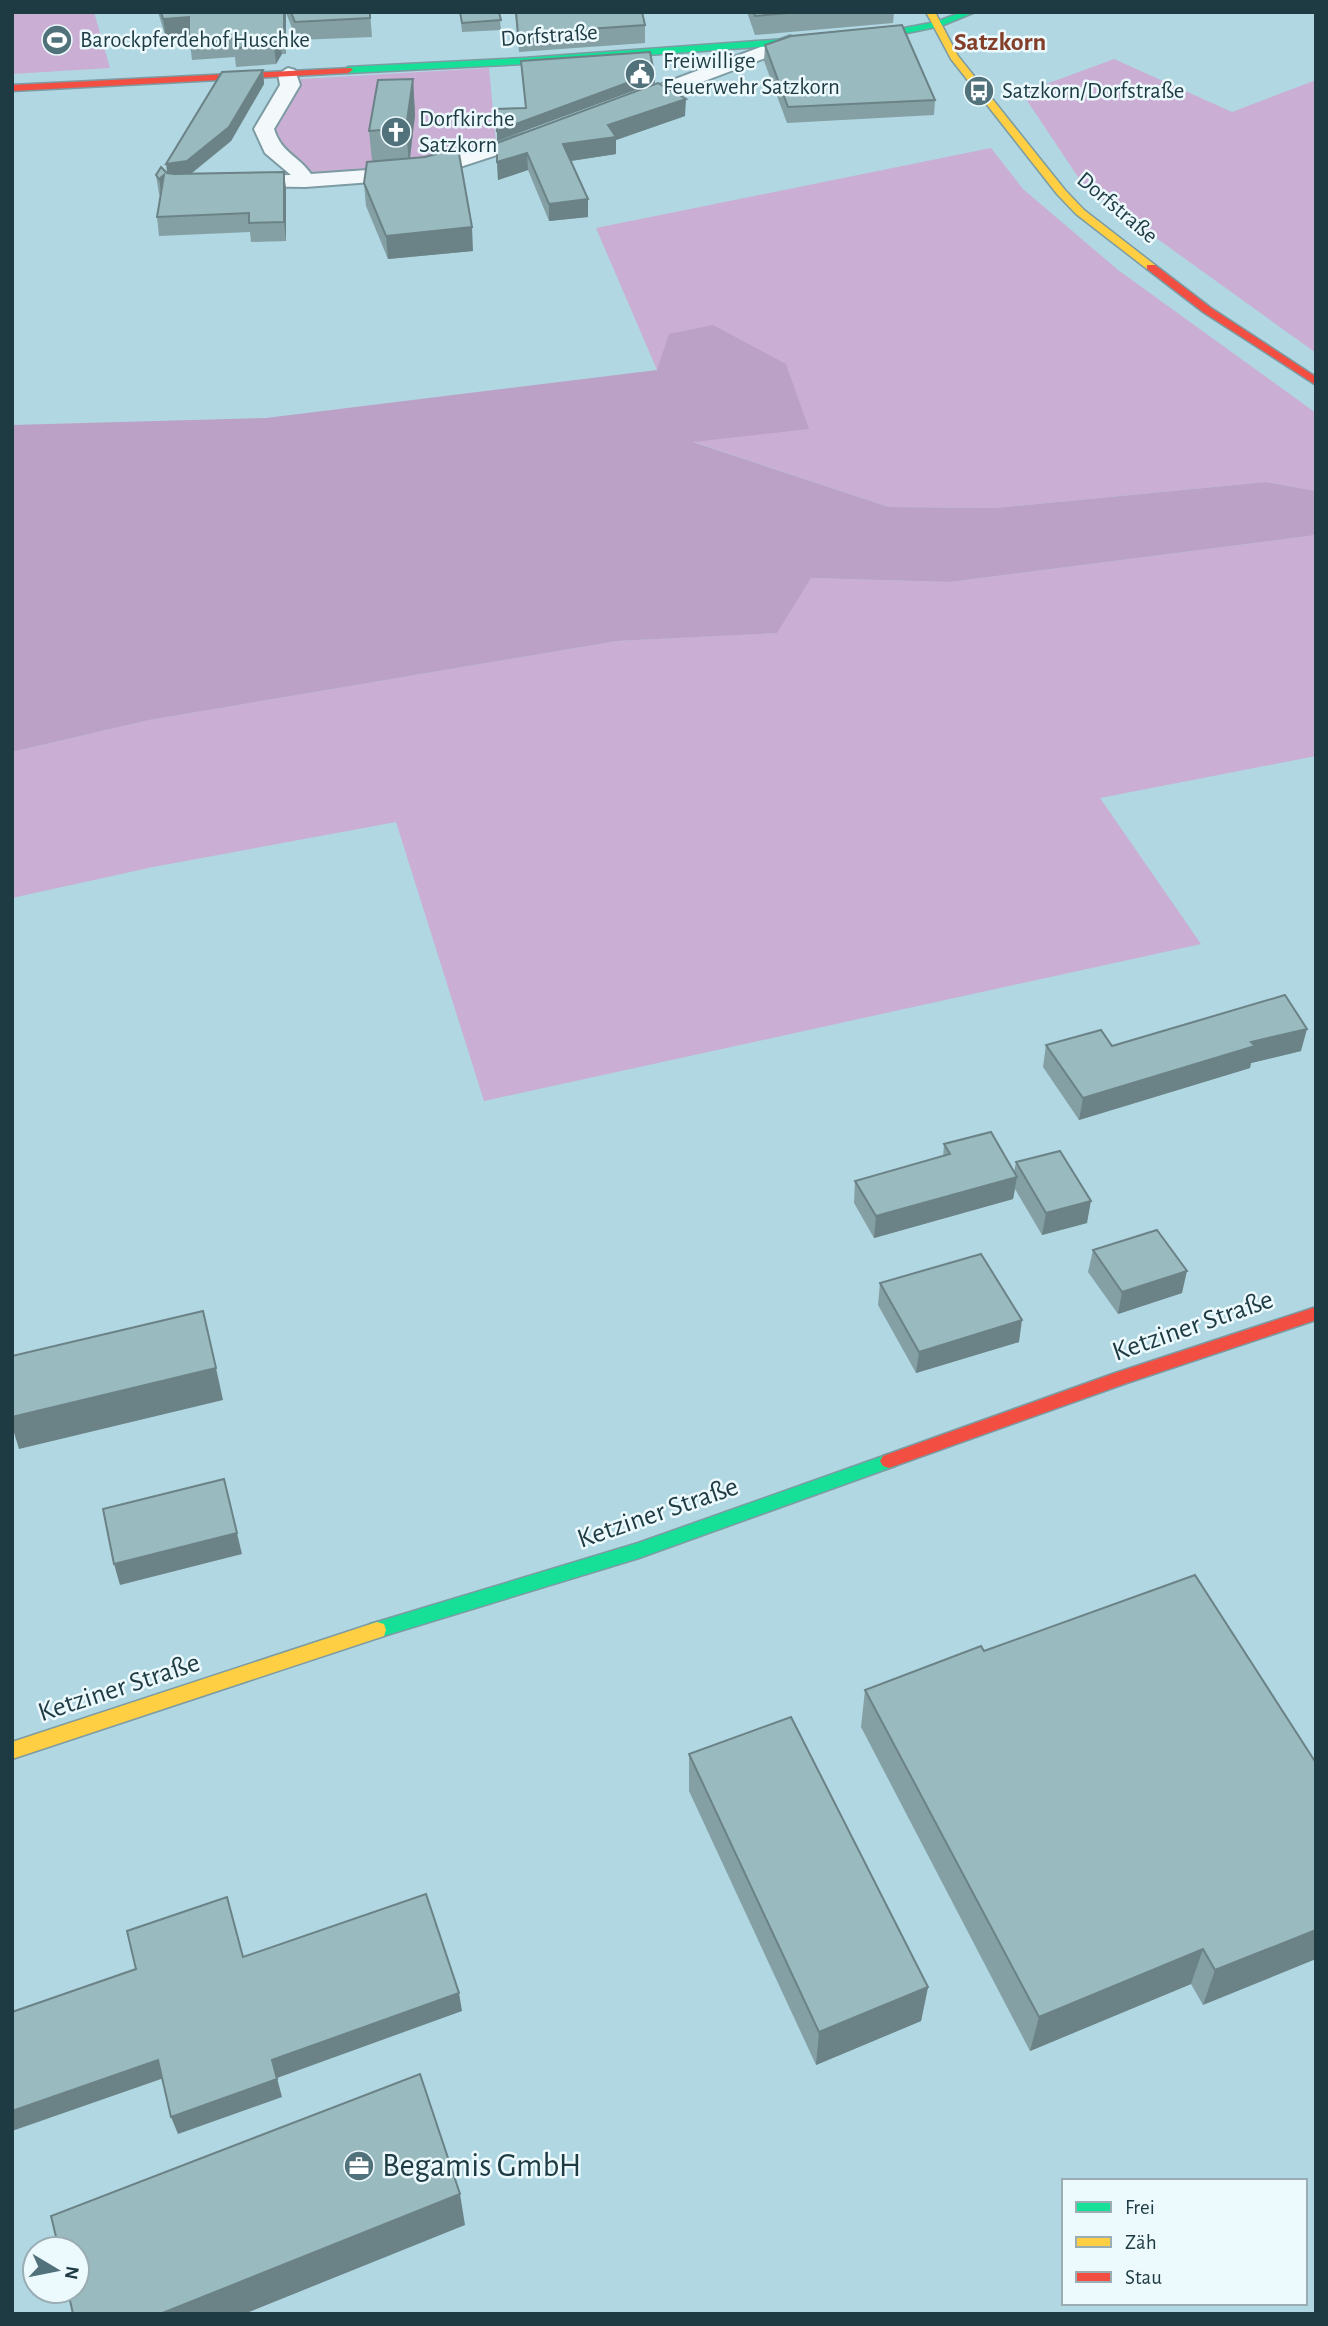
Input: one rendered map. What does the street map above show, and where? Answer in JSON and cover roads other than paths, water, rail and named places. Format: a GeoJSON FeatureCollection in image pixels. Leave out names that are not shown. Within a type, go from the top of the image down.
{"type":"FeatureCollection","features":[{"type":"Feature","properties":{"kind":"street"},"geometry":{"type":"LineString","coordinates":[[934,18],[971,12]]}},
{"type":"Feature","properties":{"kind":"street","name":"Dorfstraße"},"geometry":{"type":"LineString","coordinates":[[12,88],[288,74],[883,35],[934,18],[954,57],[1061,192],[1080,212],[1207,310],[1316,382]]}},
{"type":"Feature","properties":{"kind":"street"},"geometry":{"type":"LineString","coordinates":[[613,108],[790,42]]}},
{"type":"Feature","properties":{"kind":"street"},"geometry":{"type":"LineString","coordinates":[[288,74],[290,85],[264,129],[268,145],[277,158],[300,170],[305,181]]}},
{"type":"Feature","properties":{"kind":"street"},"geometry":{"type":"LineString","coordinates":[[216,183],[305,181],[426,172],[485,155],[563,126]]}},
{"type":"Feature","properties":{"kind":"street","name":"Ketziner Straße"},"geometry":{"type":"LineString","coordinates":[[12,1751],[351,1639],[639,1550],[1121,1378],[1316,1313]]}},
{"type":"Feature","properties":{"kind":"place","name":"Barockpferdehof Huschke"},"geometry":{"type":"Point","coordinates":[57,40]}},
{"type":"Feature","properties":{"kind":"place","name":"Freiwillige Feuerwehr Satzkorn"},"geometry":{"type":"Point","coordinates":[640,74]}},
{"type":"Feature","properties":{"kind":"place","name":"Satzkorn/Dorfstraße"},"geometry":{"type":"Point","coordinates":[979,91]}},
{"type":"Feature","properties":{"kind":"place","name":"Dorfkirche Satzkorn"},"geometry":{"type":"Point","coordinates":[396,132]}},
{"type":"Feature","properties":{"kind":"place","name":"Begamis GmbH"},"geometry":{"type":"Point","coordinates":[359,2166]}},
{"type":"Feature","properties":{"kind":"district","name":"Satzkorn"},"geometry":{"type":"Point","coordinates":[1000,42]}}]}
